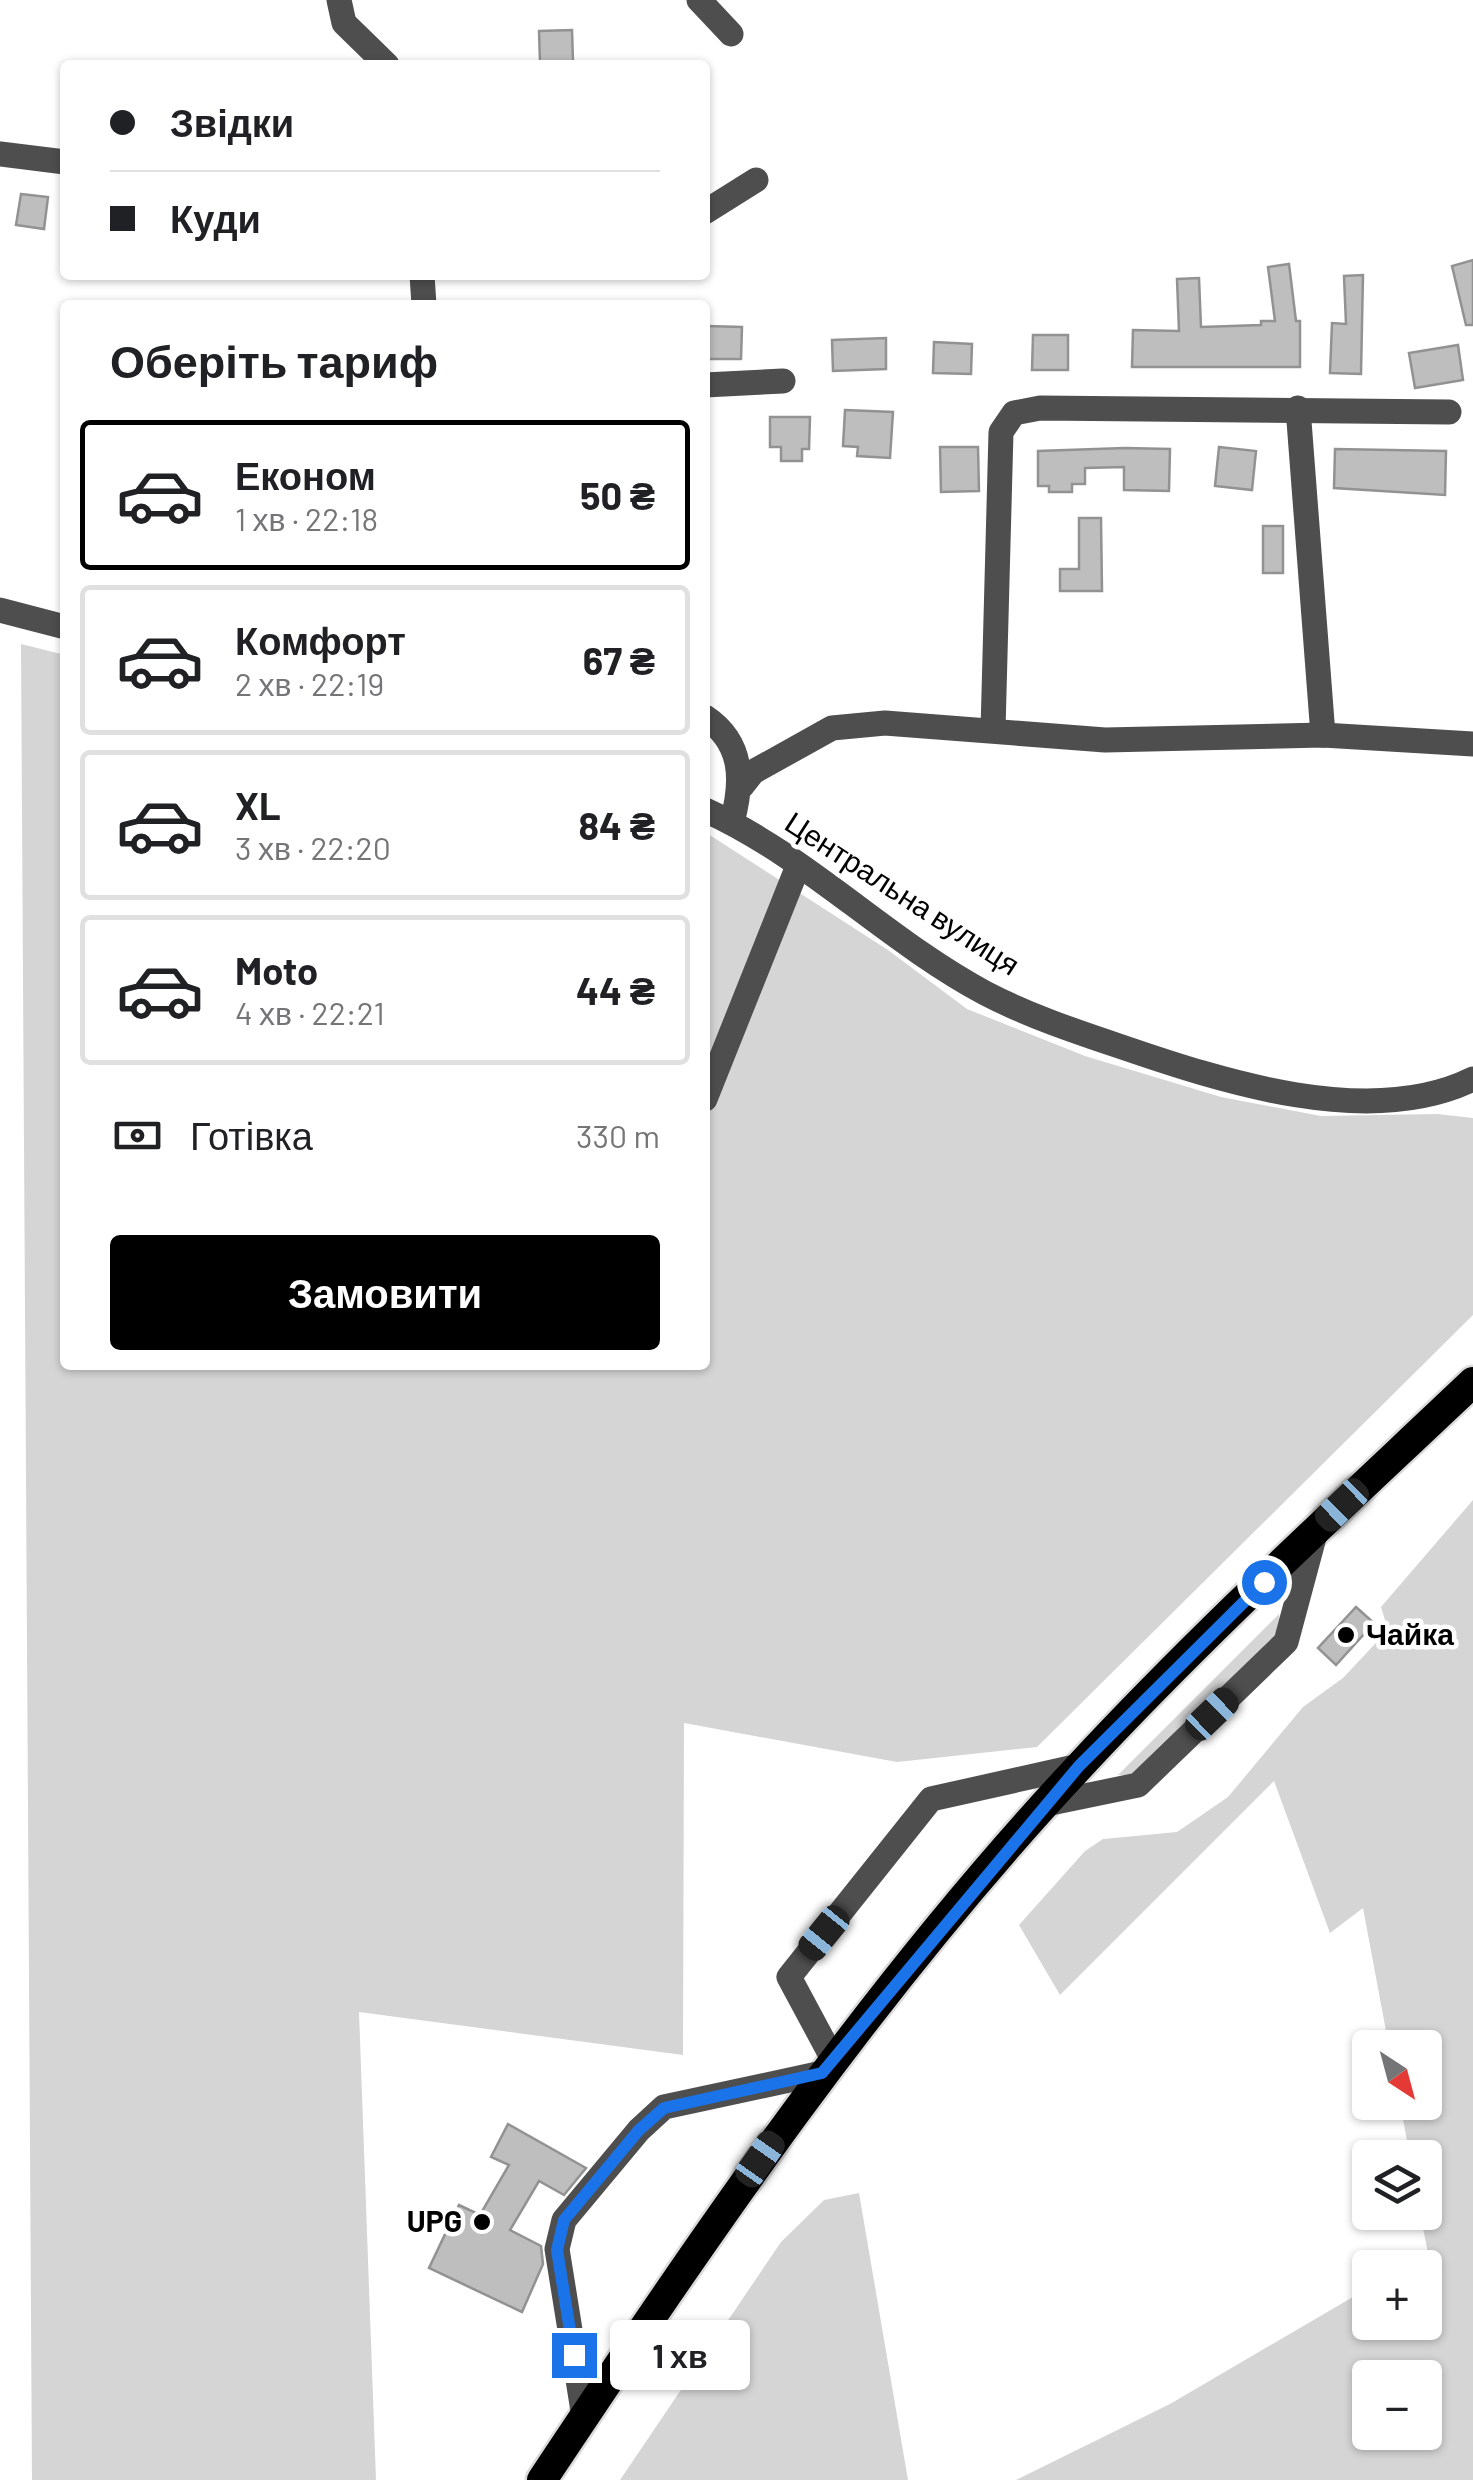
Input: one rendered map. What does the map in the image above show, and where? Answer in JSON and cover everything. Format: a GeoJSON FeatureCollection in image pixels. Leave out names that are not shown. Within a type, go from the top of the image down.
{"type":"FeatureCollection","features":[{"type":"Feature","properties":{"kind":"highway"},"geometry":{"type":"LineString","coordinates":[[542,2480],[828,2066],[1046,1804],[1079,1766],[1316,1530],[1473,1382]]}},
{"type":"Feature","properties":{"kind":"street"},"geometry":{"type":"LineString","coordinates":[[339,0],[344,23],[382,60]]}},
{"type":"Feature","properties":{"kind":"street"},"geometry":{"type":"LineString","coordinates":[[699,0],[731,34]]}},
{"type":"Feature","properties":{"kind":"street"},"geometry":{"type":"LineString","coordinates":[[0,154],[60,161]]}},
{"type":"Feature","properties":{"kind":"street"},"geometry":{"type":"LineString","coordinates":[[710,209],[756,180]]}},
{"type":"Feature","properties":{"kind":"street"},"geometry":{"type":"LineString","coordinates":[[710,384],[783,381]]}},
{"type":"Feature","properties":{"kind":"street"},"geometry":{"type":"LineString","coordinates":[[994,730],[1002,432],[1014,413],[1040,408],[1448,412]]}},
{"type":"Feature","properties":{"kind":"street"},"geometry":{"type":"LineString","coordinates":[[1298,408],[1323,735]]}},
{"type":"Feature","properties":{"kind":"street"},"geometry":{"type":"LineString","coordinates":[[0,610],[60,627]]}},
{"type":"Feature","properties":{"kind":"street"},"geometry":{"type":"LineString","coordinates":[[710,720],[735,750],[742,786]]}},
{"type":"Feature","properties":{"kind":"street"},"geometry":{"type":"LineString","coordinates":[[732,822],[742,786],[753,772],[832,728],[885,723],[1106,740],[1323,735],[1473,744]]}},
{"type":"Feature","properties":{"kind":"street","name":"Центральна вулиця"},"geometry":{"type":"LineString","coordinates":[[710,812],[732,822],[984,993],[1061,1026],[1184,1068],[1308,1097],[1366,1099],[1446,1092],[1473,1079]]}},
{"type":"Feature","properties":{"kind":"street"},"geometry":{"type":"LineString","coordinates":[[710,1086],[798,866]]}},
{"type":"Feature","properties":{"kind":"street"},"geometry":{"type":"LineString","coordinates":[[1046,1804],[1138,1786],[1286,1642],[1316,1530]]}},
{"type":"Feature","properties":{"kind":"street"},"geometry":{"type":"LineString","coordinates":[[584,2416],[557,2250],[564,2220],[639,2130],[664,2108],[828,2066],[789,1977],[931,1800],[1079,1766]]}},
{"type":"Feature","properties":{"kind":"shaded area"},"geometry":{"type":"Polygon","coordinates":[[[21,644],[60,654],[60,1370],[710,1370],[710,835],[888,950],[967,1009],[1085,1056],[1221,1097],[1321,1116],[1437,1114],[1473,1118],[1473,1315],[1037,1747],[897,1762],[684,1723],[683,2055],[359,2012],[376,2480],[32,2480],[21,644]]]}},
{"type":"Feature","properties":{"kind":"shaded area"},"geometry":{"type":"Polygon","coordinates":[[[1473,1500],[1473,2480],[1016,2480],[1170,2404],[1352,2298],[1352,2340],[1442,2340],[1442,2250],[1427,2250],[1423,2230],[1442,2230],[1442,2140],[1407,2140],[1403,2120],[1442,2120],[1442,2030],[1386,2030],[1363,1908],[1330,1933],[1274,1781],[1060,1995],[1019,1925],[1085,1851],[1103,1839],[1177,1832],[1228,1797],[1303,1707],[1343,1678],[1388,1630],[1381,1607],[1473,1500]]]}},
{"type":"Feature","properties":{"kind":"shaded area"},"geometry":{"type":"Polygon","coordinates":[[[1279,1614],[1281,1631],[1133,1776],[1118,1775],[1279,1614]]]}},
{"type":"Feature","properties":{"kind":"shaded area"},"geometry":{"type":"Polygon","coordinates":[[[859,2193],[908,2480],[620,2480],[781,2242],[824,2200],[859,2193]]]}},
{"type":"Feature","properties":{"kind":"building"},"geometry":{"type":"Polygon","coordinates":[[[572,30],[573,60],[540,60],[539,31],[572,30]]]}},
{"type":"Feature","properties":{"kind":"building"},"geometry":{"type":"Polygon","coordinates":[[[21,194],[48,197],[44,229],[16,225],[21,194]]]}},
{"type":"Feature","properties":{"kind":"building"},"geometry":{"type":"Polygon","coordinates":[[[1473,260],[1473,325],[1466,325],[1452,266],[1473,260]]]}},
{"type":"Feature","properties":{"kind":"building"},"geometry":{"type":"Polygon","coordinates":[[[1289,264],[1296,321],[1300,321],[1300,367],[1132,367],[1133,330],[1179,331],[1177,279],[1199,278],[1201,327],[1261,325],[1261,321],[1275,321],[1268,267],[1289,264]]]}},
{"type":"Feature","properties":{"kind":"building"},"geometry":{"type":"Polygon","coordinates":[[[1363,275],[1361,374],[1330,373],[1332,323],[1346,324],[1344,276],[1363,275]]]}},
{"type":"Feature","properties":{"kind":"building"},"geometry":{"type":"Polygon","coordinates":[[[710,326],[742,327],[741,359],[710,359],[710,326]]]}},
{"type":"Feature","properties":{"kind":"building"},"geometry":{"type":"Polygon","coordinates":[[[1033,335],[1068,335],[1068,370],[1032,370],[1033,335]]]}},
{"type":"Feature","properties":{"kind":"building"},"geometry":{"type":"Polygon","coordinates":[[[886,338],[886,369],[833,371],[832,340],[886,338]]]}},
{"type":"Feature","properties":{"kind":"building"},"geometry":{"type":"Polygon","coordinates":[[[934,342],[972,344],[971,374],[933,373],[934,342]]]}},
{"type":"Feature","properties":{"kind":"building"},"geometry":{"type":"Polygon","coordinates":[[[1458,345],[1463,380],[1415,388],[1409,353],[1458,345]]]}},
{"type":"Feature","properties":{"kind":"building"},"geometry":{"type":"Polygon","coordinates":[[[845,410],[893,412],[890,458],[857,456],[858,447],[843,446],[845,410]]]}},
{"type":"Feature","properties":{"kind":"building"},"geometry":{"type":"Polygon","coordinates":[[[770,417],[810,417],[809,449],[802,449],[802,461],[781,461],[781,447],[770,447],[770,417]]]}},
{"type":"Feature","properties":{"kind":"building"},"geometry":{"type":"Polygon","coordinates":[[[940,447],[978,447],[979,491],[941,492],[940,447]]]}},
{"type":"Feature","properties":{"kind":"building"},"geometry":{"type":"Polygon","coordinates":[[[1219,447],[1256,451],[1252,490],[1215,486],[1219,447]]]}},
{"type":"Feature","properties":{"kind":"building"},"geometry":{"type":"Polygon","coordinates":[[[1170,449],[1169,491],[1124,490],[1124,467],[1085,468],[1085,484],[1072,484],[1072,492],[1049,492],[1049,486],[1038,486],[1038,451],[1170,449]]]}},
{"type":"Feature","properties":{"kind":"building"},"geometry":{"type":"Polygon","coordinates":[[[1335,449],[1446,451],[1445,495],[1334,488],[1335,449]]]}},
{"type":"Feature","properties":{"kind":"building"},"geometry":{"type":"Polygon","coordinates":[[[1079,518],[1101,518],[1102,591],[1060,591],[1060,569],[1079,569],[1079,518]]]}},
{"type":"Feature","properties":{"kind":"building"},"geometry":{"type":"Polygon","coordinates":[[[1263,526],[1283,526],[1283,573],[1263,573],[1263,526]]]}},
{"type":"Feature","properties":{"kind":"building","name":"Чайка"},"geometry":{"type":"Polygon","coordinates":[[[1356,1607],[1374,1623],[1336,1665],[1318,1648],[1356,1607]]]}},
{"type":"Feature","properties":{"kind":"building","name":"UPG"},"geometry":{"type":"Polygon","coordinates":[[[508,2124],[586,2168],[564,2195],[539,2181],[510,2230],[541,2246],[543,2264],[522,2312],[429,2268],[459,2205],[480,2215],[509,2165],[491,2157],[508,2124]]]}},
{"type":"Feature","properties":{"kind":"place","name":"Чайка"},"geometry":{"type":"Point","coordinates":[1346,1635]}},
{"type":"Feature","properties":{"kind":"place","name":"UPG"},"geometry":{"type":"Point","coordinates":[482,2222]}},
{"type":"Feature","properties":{"kind":"route"},"geometry":{"type":"LineString","coordinates":[[574,2355],[557,2250],[564,2220],[639,2130],[664,2108],[713,2094],[822,2073],[1079,1766],[1264,1582]]}}]}
